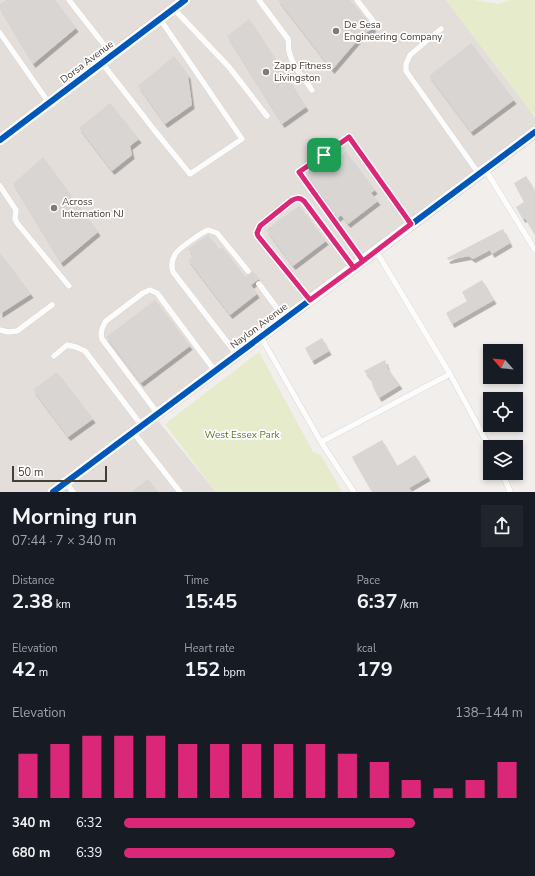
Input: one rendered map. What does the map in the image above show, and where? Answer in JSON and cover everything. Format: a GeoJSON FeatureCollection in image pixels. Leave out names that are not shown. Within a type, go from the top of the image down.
{"type":"FeatureCollection","features":[{"type":"Feature","properties":{"kind":"street","name":"Dorsa Avenue"},"geometry":{"type":"LineString","coordinates":[[0,140],[179,3]]}},
{"type":"Feature","properties":{"kind":"street","name":"Naylon Avenue"},"geometry":{"type":"LineString","coordinates":[[54,492],[69,488],[137,429],[535,132]]}},
{"type":"Feature","properties":{"kind":"lane"},"geometry":{"type":"LineString","coordinates":[[69,0],[112,55]]}},
{"type":"Feature","properties":{"kind":"lane"},"geometry":{"type":"LineString","coordinates":[[259,0],[288,38],[288,50],[294,66],[312,90]]}},
{"type":"Feature","properties":{"kind":"lane"},"geometry":{"type":"LineString","coordinates":[[357,0],[377,26]]}},
{"type":"Feature","properties":{"kind":"lane"},"geometry":{"type":"LineString","coordinates":[[179,3],[267,116]]}},
{"type":"Feature","properties":{"kind":"lane"},"geometry":{"type":"LineString","coordinates":[[102,63],[190,174],[242,139],[160,19]]}},
{"type":"Feature","properties":{"kind":"lane"},"geometry":{"type":"LineString","coordinates":[[441,28],[410,55],[406,64],[406,71],[482,171],[535,250]]}},
{"type":"Feature","properties":{"kind":"lane"},"geometry":{"type":"LineString","coordinates":[[0,33],[49,103]]}},
{"type":"Feature","properties":{"kind":"lane"},"geometry":{"type":"LineString","coordinates":[[363,261],[299,172],[349,137],[411,224]]}},
{"type":"Feature","properties":{"kind":"lane"},"geometry":{"type":"LineString","coordinates":[[0,186],[16,210],[15,219],[17,223],[69,286]]}},
{"type":"Feature","properties":{"kind":"lane"},"geometry":{"type":"LineString","coordinates":[[310,300],[257,233],[260,226],[291,201],[296,198],[300,198],[304,201],[354,268]]}},
{"type":"Feature","properties":{"kind":"lane"},"geometry":{"type":"LineString","coordinates":[[237,355],[173,272],[172,261],[176,253],[204,231],[208,230],[217,233],[248,271]]}},
{"type":"Feature","properties":{"kind":"lane"},"geometry":{"type":"LineString","coordinates":[[376,251],[450,374],[486,440]]}},
{"type":"Feature","properties":{"kind":"lane"},"geometry":{"type":"LineString","coordinates":[[259,284],[285,319]]}},
{"type":"Feature","properties":{"kind":"lane"},"geometry":{"type":"LineString","coordinates":[[158,414],[102,339],[101,335],[103,326],[106,322],[143,293],[150,290],[157,293],[215,371]]}},
{"type":"Feature","properties":{"kind":"lane"},"geometry":{"type":"LineString","coordinates":[[0,330],[8,332],[18,331],[52,305]]}},
{"type":"Feature","properties":{"kind":"lane"},"geometry":{"type":"LineString","coordinates":[[261,337],[322,442],[354,492]]}},
{"type":"Feature","properties":{"kind":"lane"},"geometry":{"type":"LineString","coordinates":[[54,356],[67,345],[85,351],[180,492]]}},
{"type":"Feature","properties":{"kind":"lane"},"geometry":{"type":"LineString","coordinates":[[322,442],[450,374]]}},
{"type":"Feature","properties":{"kind":"lane"},"geometry":{"type":"LineString","coordinates":[[505,480],[510,491],[509,492]]}},
{"type":"Feature","properties":{"kind":"shaded area"},"geometry":{"type":"Polygon","coordinates":[[[0,0],[446,0],[535,117],[535,133],[155,417],[216,492],[0,492],[0,0]]]}},
{"type":"Feature","properties":{"kind":"green space"},"geometry":{"type":"Polygon","coordinates":[[[446,0],[473,0],[499,4],[510,0],[535,0],[535,113],[533,114],[446,0]]]}},
{"type":"Feature","properties":{"kind":"green space","name":"West Essex Park"},"geometry":{"type":"Polygon","coordinates":[[[259,352],[313,452],[321,455],[342,492],[216,492],[165,424],[259,352]]]}},
{"type":"Feature","properties":{"kind":"building"},"geometry":{"type":"Polygon","coordinates":[[[6,0],[55,0],[76,28],[33,64],[0,9],[0,4],[6,0]]]}},
{"type":"Feature","properties":{"kind":"building","name":"De Sesa Engineering Company"},"geometry":{"type":"Polygon","coordinates":[[[278,0],[350,0],[374,28],[362,35],[332,70],[278,0]]]}},
{"type":"Feature","properties":{"kind":"building","name":"Zapp Fitness Livingston"},"geometry":{"type":"Polygon","coordinates":[[[249,19],[306,107],[282,124],[227,36],[249,19]]]}},
{"type":"Feature","properties":{"kind":"building"},"geometry":{"type":"Polygon","coordinates":[[[471,43],[514,100],[471,132],[429,76],[471,43]]]}},
{"type":"Feature","properties":{"kind":"building"},"geometry":{"type":"Polygon","coordinates":[[[174,56],[188,75],[192,105],[165,124],[138,86],[174,56]]]}},
{"type":"Feature","properties":{"kind":"building"},"geometry":{"type":"Polygon","coordinates":[[[110,103],[139,139],[130,146],[132,155],[112,171],[79,128],[110,103]]]}},
{"type":"Feature","properties":{"kind":"building"},"geometry":{"type":"Polygon","coordinates":[[[346,152],[375,190],[371,193],[378,201],[348,224],[341,215],[338,218],[306,174],[331,155],[335,161],[346,152]]]}},
{"type":"Feature","properties":{"kind":"building","name":"Across Internation NJ"},"geometry":{"type":"Polygon","coordinates":[[[43,157],[98,232],[61,263],[13,184],[43,157]]]}},
{"type":"Feature","properties":{"kind":"building"},"geometry":{"type":"Polygon","coordinates":[[[526,176],[535,191],[535,235],[525,218],[523,219],[516,207],[524,202],[514,183],[526,176]]]}},
{"type":"Feature","properties":{"kind":"building"},"geometry":{"type":"Polygon","coordinates":[[[299,206],[326,241],[293,266],[266,230],[299,206]]]}},
{"type":"Feature","properties":{"kind":"building"},"geometry":{"type":"Polygon","coordinates":[[[503,229],[510,243],[492,254],[490,250],[473,259],[469,256],[448,260],[447,258],[503,229]]]}},
{"type":"Feature","properties":{"kind":"building"},"geometry":{"type":"Polygon","coordinates":[[[208,235],[220,250],[222,247],[245,277],[253,271],[259,279],[251,285],[257,294],[230,315],[188,260],[193,256],[188,249],[208,235]]]}},
{"type":"Feature","properties":{"kind":"building"},"geometry":{"type":"Polygon","coordinates":[[[0,253],[31,294],[0,314],[0,253]]]}},
{"type":"Feature","properties":{"kind":"building"},"geometry":{"type":"Polygon","coordinates":[[[482,280],[494,300],[452,324],[446,313],[467,301],[462,292],[482,280]]]}},
{"type":"Feature","properties":{"kind":"building"},"geometry":{"type":"Polygon","coordinates":[[[155,300],[190,346],[141,383],[106,337],[155,300]]]}},
{"type":"Feature","properties":{"kind":"building"},"geometry":{"type":"Polygon","coordinates":[[[322,338],[329,351],[312,361],[305,348],[322,338]]]}},
{"type":"Feature","properties":{"kind":"building"},"geometry":{"type":"Polygon","coordinates":[[[385,360],[388,369],[400,385],[379,398],[373,387],[371,379],[364,371],[385,360]]]}},
{"type":"Feature","properties":{"kind":"building"},"geometry":{"type":"Polygon","coordinates":[[[57,372],[93,419],[68,437],[33,390],[57,372]]]}},
{"type":"Feature","properties":{"kind":"building"},"geometry":{"type":"Polygon","coordinates":[[[382,440],[397,466],[415,455],[428,477],[409,488],[412,492],[372,492],[352,457],[382,440]]]}},
{"type":"Feature","properties":{"kind":"building"},"geometry":{"type":"Polygon","coordinates":[[[148,479],[158,492],[131,492],[148,479]]]}},
{"type":"Feature","properties":{"kind":"cycle path"},"geometry":{"type":"LineString","coordinates":[[0,140],[185,0]]}},
{"type":"Feature","properties":{"kind":"cycle path"},"geometry":{"type":"LineString","coordinates":[[53,492],[535,132]]}},
{"type":"Feature","properties":{"kind":"place","name":"De Sesa Engineering Company"},"geometry":{"type":"Point","coordinates":[336,31]}},
{"type":"Feature","properties":{"kind":"place","name":"Zapp Fitness Livingston"},"geometry":{"type":"Point","coordinates":[266,72]}},
{"type":"Feature","properties":{"kind":"place","name":"Across Internation NJ"},"geometry":{"type":"Point","coordinates":[54,208]}},
{"type":"Feature","properties":{"kind":"route"},"geometry":{"type":"LineString","coordinates":[[324,155],[299,172],[363,261],[354,268],[310,300],[257,233],[260,226],[291,201],[296,198],[300,198],[304,201],[354,268],[411,224],[349,137],[324,155]]}}]}
